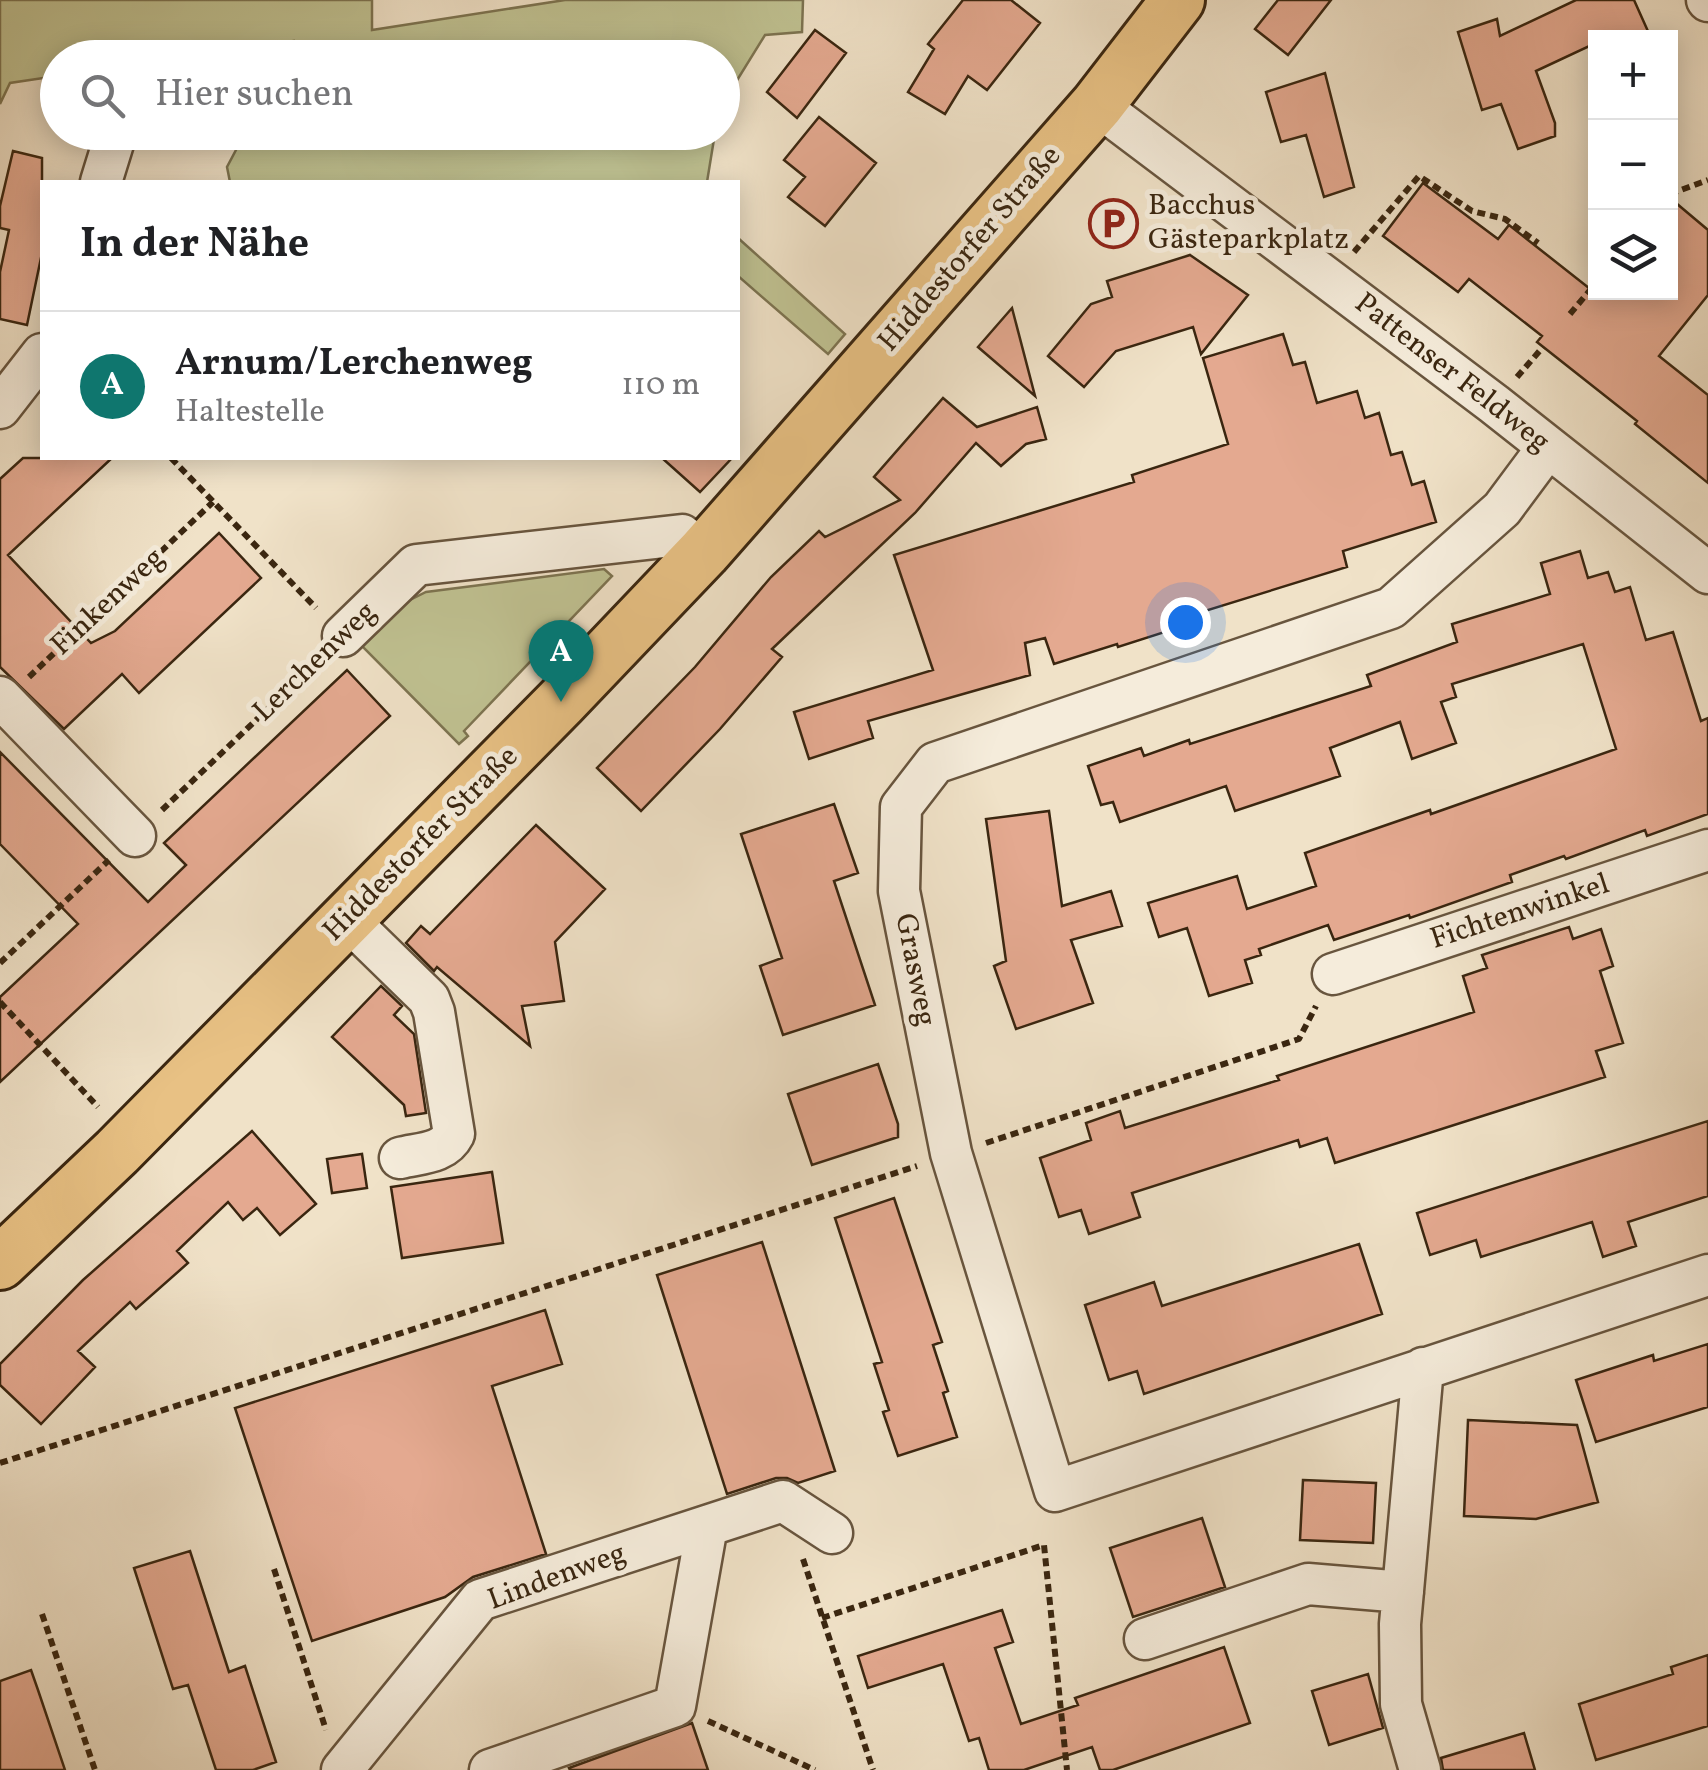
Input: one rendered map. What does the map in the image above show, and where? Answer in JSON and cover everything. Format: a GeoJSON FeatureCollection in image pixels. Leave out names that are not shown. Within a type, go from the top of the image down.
{"type":"FeatureCollection","features":[{"type":"Feature","properties":{"kind":"main road","name":"Hiddestorfer Straße"},"geometry":{"type":"LineString","coordinates":[[0,1263],[117,1152],[704,552],[1097,104],[1178,0]]}},
{"type":"Feature","properties":{"kind":"street","name":"Pattenser Feldweg"},"geometry":{"type":"LineString","coordinates":[[1097,104],[1708,573]]}},
{"type":"Feature","properties":{"kind":"street"},"geometry":{"type":"LineString","coordinates":[[102,180],[111,150]]}},
{"type":"Feature","properties":{"kind":"street"},"geometry":{"type":"LineString","coordinates":[[1,407],[40,357]]}},
{"type":"Feature","properties":{"kind":"street","name":"Grasweg"},"geometry":{"type":"LineString","coordinates":[[1548,447],[1502,509],[1391,608],[935,762],[902,807],[899,891],[951,1153],[1055,1491],[1708,1275]]}},
{"type":"Feature","properties":{"kind":"street","name":"Lerchenweg"},"geometry":{"type":"LineString","coordinates":[[343,636],[416,565],[682,535],[704,552]]}},
{"type":"Feature","properties":{"kind":"street"},"geometry":{"type":"LineString","coordinates":[[2,699],[136,836]]}},
{"type":"Feature","properties":{"kind":"street","name":"Fichtenwinkel"},"geometry":{"type":"LineString","coordinates":[[1333,974],[1708,850]]}},
{"type":"Feature","properties":{"kind":"street"},"geometry":{"type":"LineString","coordinates":[[346,919],[416,986],[434,1012],[454,1134],[438,1150],[400,1158]]}},
{"type":"Feature","properties":{"kind":"street"},"geometry":{"type":"LineString","coordinates":[[1420,1770],[1402,1704],[1400,1624],[1424,1368]]}},
{"type":"Feature","properties":{"kind":"street"},"geometry":{"type":"LineString","coordinates":[[783,1500],[832,1532]]}},
{"type":"Feature","properties":{"kind":"street","name":"Lindenweg"},"geometry":{"type":"LineString","coordinates":[[334,1752],[480,1600],[783,1500]]}},
{"type":"Feature","properties":{"kind":"street"},"geometry":{"type":"LineString","coordinates":[[490,1770],[676,1706],[707,1526]]}},
{"type":"Feature","properties":{"kind":"street"},"geometry":{"type":"LineString","coordinates":[[1145,1639],[1308,1584],[1403,1592]]}},
{"type":"Feature","properties":{"kind":"path"},"geometry":{"type":"LineString","coordinates":[[1365,239],[1419,176],[1472,212],[1505,218],[1538,243]]}},
{"type":"Feature","properties":{"kind":"path"},"geometry":{"type":"LineString","coordinates":[[1678,191],[1708,180]]}},
{"type":"Feature","properties":{"kind":"path"},"geometry":{"type":"LineString","coordinates":[[1570,314],[1588,293]]}},
{"type":"Feature","properties":{"kind":"path"},"geometry":{"type":"LineString","coordinates":[[1534,358],[1543,346]]}},
{"type":"Feature","properties":{"kind":"path"},"geometry":{"type":"LineString","coordinates":[[174,460],[343,636]]}},
{"type":"Feature","properties":{"kind":"path","name":"Finkenweg"},"geometry":{"type":"LineString","coordinates":[[2,699],[213,502]]}},
{"type":"Feature","properties":{"kind":"path","name":"Lerchenweg"},"geometry":{"type":"LineString","coordinates":[[0,964],[343,636]]}},
{"type":"Feature","properties":{"kind":"path"},"geometry":{"type":"LineString","coordinates":[[0,1462],[1299,1039],[1333,974]]}},
{"type":"Feature","properties":{"kind":"path"},"geometry":{"type":"LineString","coordinates":[[0,1002],[110,1118]]}},
{"type":"Feature","properties":{"kind":"path"},"geometry":{"type":"LineString","coordinates":[[783,1500],[872,1770]]}},
{"type":"Feature","properties":{"kind":"path"},"geometry":{"type":"LineString","coordinates":[[822,1618],[1044,1546],[1067,1770]]}},
{"type":"Feature","properties":{"kind":"path"},"geometry":{"type":"LineString","coordinates":[[274,1569],[334,1752]]}},
{"type":"Feature","properties":{"kind":"path"},"geometry":{"type":"LineString","coordinates":[[42,1614],[96,1770]]}},
{"type":"Feature","properties":{"kind":"path"},"geometry":{"type":"LineString","coordinates":[[676,1706],[815,1770]]}},
{"type":"Feature","properties":{"kind":"green space"},"geometry":{"type":"Polygon","coordinates":[[[0,0],[372,0],[372,30],[565,0],[803,0],[802,32],[765,35],[740,75],[740,40],[40,40],[40,79],[10,83],[0,104],[0,0]]]}},
{"type":"Feature","properties":{"kind":"green space"},"geometry":{"type":"Polygon","coordinates":[[[236,150],[712,150],[707,180],[230,180],[227,167],[236,150]]]}},
{"type":"Feature","properties":{"kind":"green space"},"geometry":{"type":"Polygon","coordinates":[[[740,240],[845,334],[828,354],[740,278],[740,240]]]}},
{"type":"Feature","properties":{"kind":"green space"},"geometry":{"type":"Polygon","coordinates":[[[604,569],[612,576],[464,731],[468,736],[459,744],[351,635],[369,639],[404,603],[426,592],[604,569]]]}},
{"type":"Feature","properties":{"kind":"building"},"geometry":{"type":"Polygon","coordinates":[[[963,0],[1011,0],[1040,23],[987,90],[968,76],[945,114],[908,92],[934,49],[928,44],[963,0]]]}},
{"type":"Feature","properties":{"kind":"building"},"geometry":{"type":"Polygon","coordinates":[[[1278,0],[1331,0],[1288,55],[1255,29],[1278,0]]]}},
{"type":"Feature","properties":{"kind":"building"},"geometry":{"type":"Polygon","coordinates":[[[1576,0],[1634,0],[1647,30],[1588,30],[1588,47],[1536,71],[1555,123],[1555,136],[1518,149],[1501,104],[1482,110],[1458,32],[1497,19],[1500,36],[1576,0]]]}},
{"type":"Feature","properties":{"kind":"building"},"geometry":{"type":"Polygon","coordinates":[[[815,30],[846,53],[797,118],[767,92],[815,30]]]}},
{"type":"Feature","properties":{"kind":"building"},"geometry":{"type":"Polygon","coordinates":[[[1325,73],[1354,187],[1324,197],[1306,135],[1281,142],[1266,92],[1325,73]]]}},
{"type":"Feature","properties":{"kind":"building"},"geometry":{"type":"Polygon","coordinates":[[[819,117],[876,163],[825,226],[788,197],[805,177],[784,160],[819,117]]]}},
{"type":"Feature","properties":{"kind":"building"},"geometry":{"type":"Polygon","coordinates":[[[13,151],[42,158],[40,263],[27,325],[0,319],[0,272],[9,230],[0,228],[0,206],[13,151]]]}},
{"type":"Feature","properties":{"kind":"building"},"geometry":{"type":"Polygon","coordinates":[[[1423,183],[1498,239],[1509,225],[1588,287],[1588,300],[1678,300],[1678,205],[1708,230],[1708,295],[1659,356],[1708,395],[1708,483],[1537,342],[1542,336],[1469,279],[1458,292],[1383,236],[1423,183]]]}},
{"type":"Feature","properties":{"kind":"building"},"geometry":{"type":"Polygon","coordinates":[[[1190,255],[1248,295],[1201,354],[1193,327],[1116,351],[1084,387],[1048,356],[1091,304],[1112,297],[1107,281],[1190,255]]]}},
{"type":"Feature","properties":{"kind":"building"},"geometry":{"type":"Polygon","coordinates":[[[1012,308],[1035,396],[978,347],[1012,308]]]}},
{"type":"Feature","properties":{"kind":"building"},"geometry":{"type":"Polygon","coordinates":[[[1283,334],[1293,365],[1305,362],[1317,403],[1357,391],[1365,418],[1379,413],[1391,455],[1402,452],[1412,485],[1424,481],[1436,522],[1343,551],[1347,567],[1195,614],[1196,617],[1167,625],[1168,631],[1118,647],[1117,644],[1054,664],[1045,638],[1025,643],[1030,675],[868,721],[873,738],[809,759],[794,712],[933,670],[894,555],[1134,482],[1132,475],[1228,444],[1203,358],[1283,334]]]}},
{"type":"Feature","properties":{"kind":"building"},"geometry":{"type":"Polygon","coordinates":[[[943,398],[977,427],[1037,407],[1046,439],[1026,444],[1001,466],[976,443],[915,513],[772,649],[782,657],[641,811],[597,768],[695,667],[771,577],[819,531],[825,537],[900,500],[874,477],[943,398]]]}},
{"type":"Feature","properties":{"kind":"building"},"geometry":{"type":"Polygon","coordinates":[[[23,458],[110,460],[8,555],[91,643],[115,631],[219,533],[261,578],[139,693],[122,674],[64,729],[0,667],[0,479],[23,458]]]}},
{"type":"Feature","properties":{"kind":"building"},"geometry":{"type":"Polygon","coordinates":[[[664,460],[730,460],[700,492],[664,460]]]}},
{"type":"Feature","properties":{"kind":"building"},"geometry":{"type":"Polygon","coordinates":[[[1580,551],[1588,578],[1608,572],[1615,592],[1630,587],[1646,640],[1673,632],[1701,721],[1708,718],[1708,814],[1647,836],[1645,830],[1566,859],[1564,856],[1510,875],[1512,882],[1410,918],[1409,915],[1334,940],[1328,925],[1259,949],[1261,955],[1245,960],[1252,983],[1209,996],[1187,928],[1159,937],[1148,903],[1237,876],[1247,909],[1316,886],[1305,853],[1616,749],[1583,644],[1452,684],[1456,697],[1441,702],[1456,743],[1412,759],[1400,722],[1330,748],[1340,776],[1235,811],[1226,786],[1120,822],[1113,802],[1101,805],[1088,766],[1141,748],[1144,756],[1189,740],[1190,744],[1371,686],[1367,675],[1457,642],[1452,624],[1550,594],[1541,563],[1580,551]]]}},
{"type":"Feature","properties":{"kind":"building"},"geometry":{"type":"Polygon","coordinates":[[[347,670],[390,716],[0,1082],[0,997],[78,924],[0,844],[0,752],[148,902],[186,865],[164,843],[347,670]]]}},
{"type":"Feature","properties":{"kind":"building"},"geometry":{"type":"Polygon","coordinates":[[[834,804],[858,873],[834,881],[875,1005],[783,1035],[760,966],[782,958],[741,834],[834,804]]]}},
{"type":"Feature","properties":{"kind":"building"},"geometry":{"type":"Polygon","coordinates":[[[1049,811],[1062,906],[1111,891],[1122,926],[1071,940],[1093,1003],[1016,1029],[994,966],[1006,961],[986,819],[1049,811]]]}},
{"type":"Feature","properties":{"kind":"building"},"geometry":{"type":"Polygon","coordinates":[[[536,825],[605,889],[555,942],[564,1001],[522,1006],[530,1046],[437,967],[434,971],[406,943],[421,926],[430,934],[536,825]]]}},
{"type":"Feature","properties":{"kind":"building"},"geometry":{"type":"Polygon","coordinates":[[[1569,927],[1573,939],[1601,929],[1613,966],[1600,971],[1623,1043],[1596,1051],[1605,1077],[1335,1163],[1327,1138],[1300,1147],[1298,1140],[1132,1193],[1140,1217],[1089,1234],[1081,1210],[1059,1217],[1040,1158],[1091,1140],[1086,1123],[1120,1111],[1125,1128],[1279,1080],[1277,1076],[1474,1012],[1463,976],[1487,968],[1482,955],[1569,927]]]}},
{"type":"Feature","properties":{"kind":"building"},"geometry":{"type":"Polygon","coordinates":[[[381,986],[402,1006],[394,1015],[414,1034],[426,1113],[406,1116],[404,1105],[332,1037],[381,986]]]}},
{"type":"Feature","properties":{"kind":"building"},"geometry":{"type":"Polygon","coordinates":[[[878,1064],[898,1124],[898,1137],[812,1165],[788,1094],[878,1064]]]}},
{"type":"Feature","properties":{"kind":"building"},"geometry":{"type":"Polygon","coordinates":[[[1708,1121],[1708,1196],[1628,1222],[1636,1246],[1603,1257],[1592,1222],[1481,1257],[1476,1240],[1430,1255],[1417,1213],[1708,1121]]]}},
{"type":"Feature","properties":{"kind":"building"},"geometry":{"type":"Polygon","coordinates":[[[252,1131],[316,1204],[280,1235],[257,1208],[243,1220],[228,1202],[177,1251],[188,1263],[136,1309],[130,1302],[78,1351],[95,1367],[41,1424],[0,1385],[0,1364],[83,1280],[252,1131]]]}},
{"type":"Feature","properties":{"kind":"building"},"geometry":{"type":"Polygon","coordinates":[[[362,1154],[367,1188],[332,1193],[327,1159],[362,1154]]]}},
{"type":"Feature","properties":{"kind":"building"},"geometry":{"type":"Polygon","coordinates":[[[492,1172],[503,1243],[402,1258],[391,1187],[492,1172]]]}},
{"type":"Feature","properties":{"kind":"building"},"geometry":{"type":"Polygon","coordinates":[[[894,1198],[942,1342],[933,1345],[957,1437],[898,1456],[883,1412],[889,1410],[874,1364],[882,1362],[835,1218],[894,1198]]]}},
{"type":"Feature","properties":{"kind":"building"},"geometry":{"type":"Polygon","coordinates":[[[762,1242],[835,1471],[798,1483],[776,1478],[727,1494],[657,1275],[762,1242]]]}},
{"type":"Feature","properties":{"kind":"building"},"geometry":{"type":"Polygon","coordinates":[[[1359,1244],[1382,1314],[1144,1394],[1137,1371],[1109,1380],[1085,1305],[1154,1282],[1162,1306],[1359,1244]]]}},
{"type":"Feature","properties":{"kind":"building"},"geometry":{"type":"Polygon","coordinates":[[[545,1310],[562,1364],[492,1386],[546,1554],[473,1577],[445,1597],[312,1641],[235,1408],[545,1310]]]}},
{"type":"Feature","properties":{"kind":"building"},"geometry":{"type":"Polygon","coordinates":[[[1708,1344],[1708,1407],[1596,1442],[1576,1380],[1653,1355],[1654,1361],[1708,1344]]]}},
{"type":"Feature","properties":{"kind":"building"},"geometry":{"type":"Polygon","coordinates":[[[1468,1420],[1577,1425],[1598,1502],[1536,1519],[1464,1516],[1468,1420]]]}},
{"type":"Feature","properties":{"kind":"building"},"geometry":{"type":"Polygon","coordinates":[[[1303,1480],[1376,1483],[1373,1543],[1300,1540],[1303,1480]]]}},
{"type":"Feature","properties":{"kind":"building"},"geometry":{"type":"Polygon","coordinates":[[[1202,1518],[1225,1587],[1133,1617],[1110,1548],[1202,1518]]]}},
{"type":"Feature","properties":{"kind":"building"},"geometry":{"type":"Polygon","coordinates":[[[190,1551],[229,1672],[245,1666],[276,1762],[253,1770],[216,1770],[188,1685],[173,1689],[134,1568],[190,1551]]]}},
{"type":"Feature","properties":{"kind":"building"},"geometry":{"type":"Polygon","coordinates":[[[1002,1610],[1013,1642],[995,1648],[1021,1724],[1078,1705],[1075,1698],[1224,1647],[1250,1723],[1113,1770],[1100,1770],[1092,1747],[1024,1770],[989,1770],[979,1738],[969,1741],[943,1664],[868,1688],[858,1656],[1002,1610]]]}},
{"type":"Feature","properties":{"kind":"building"},"geometry":{"type":"Polygon","coordinates":[[[1708,1655],[1708,1726],[1596,1760],[1579,1704],[1673,1674],[1671,1667],[1708,1655]]]}},
{"type":"Feature","properties":{"kind":"building"},"geometry":{"type":"Polygon","coordinates":[[[31,1670],[65,1770],[0,1770],[0,1681],[31,1670]]]}},
{"type":"Feature","properties":{"kind":"building"},"geometry":{"type":"Polygon","coordinates":[[[1368,1674],[1383,1728],[1329,1745],[1312,1691],[1368,1674]]]}},
{"type":"Feature","properties":{"kind":"building"},"geometry":{"type":"Polygon","coordinates":[[[692,1723],[708,1770],[569,1768],[692,1723]]]}},
{"type":"Feature","properties":{"kind":"building"},"geometry":{"type":"Polygon","coordinates":[[[1524,1733],[1535,1770],[1443,1770],[1441,1758],[1524,1733]]]}},
{"type":"Feature","properties":{"kind":"place","name":"Bacchus Gästeparkplatz"},"geometry":{"type":"Point","coordinates":[1113,223]}},
{"type":"Feature","properties":{"kind":"place","name":"Arnum/Lerchenweg"},"geometry":{"type":"Point","coordinates":[561,702]}}]}
